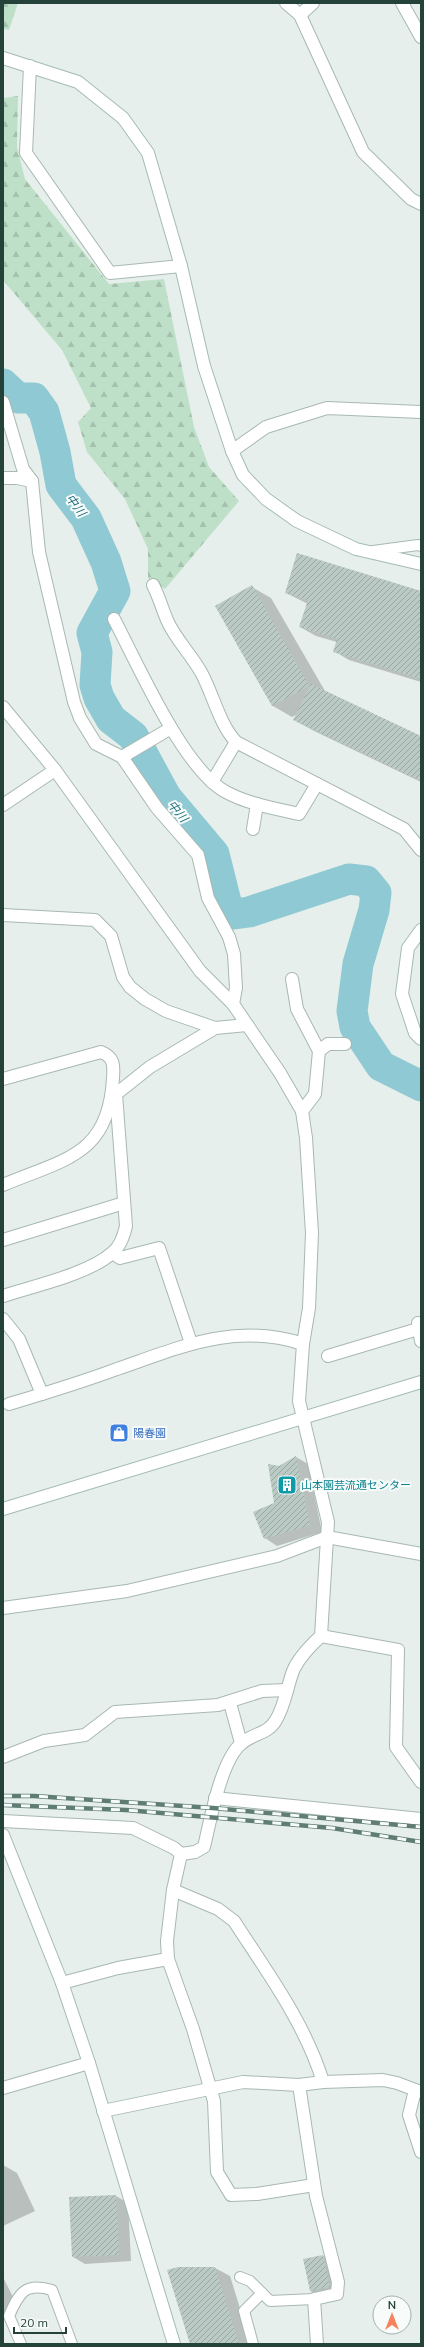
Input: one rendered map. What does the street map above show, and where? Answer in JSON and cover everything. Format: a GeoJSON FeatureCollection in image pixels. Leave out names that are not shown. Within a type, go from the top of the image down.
{"type":"FeatureCollection","features":[{"type":"Feature","properties":{"kind":"street"},"geometry":{"type":"LineString","coordinates":[[286,3],[300,15],[363,152],[411,199],[421,204]]}},
{"type":"Feature","properties":{"kind":"street"},"geometry":{"type":"LineString","coordinates":[[300,15],[313,3]]}},
{"type":"Feature","properties":{"kind":"street"},"geometry":{"type":"LineString","coordinates":[[402,3],[421,37]]}},
{"type":"Feature","properties":{"kind":"street"},"geometry":{"type":"LineString","coordinates":[[3,58],[78,82],[123,118],[148,153],[180,266],[204,366],[232,451],[243,475],[266,499],[297,521],[356,549],[421,564]]}},
{"type":"Feature","properties":{"kind":"street"},"geometry":{"type":"LineString","coordinates":[[30,66],[26,153],[110,273],[180,266]]}},
{"type":"Feature","properties":{"kind":"street"},"geometry":{"type":"LineString","coordinates":[[3,402],[24,469],[32,481],[39,552],[74,702],[80,718],[96,744],[122,757],[157,808],[198,855],[208,898],[229,937],[234,954],[236,988],[233,1004]]}},
{"type":"Feature","properties":{"kind":"street"},"geometry":{"type":"LineString","coordinates":[[232,451],[266,427],[327,408],[421,412]]}},
{"type":"Feature","properties":{"kind":"street"},"geometry":{"type":"LineString","coordinates":[[3,478],[17,478],[32,481]]}},
{"type":"Feature","properties":{"kind":"street"},"geometry":{"type":"LineString","coordinates":[[153,585],[162,602],[167,620],[202,673],[215,700],[225,730],[236,742],[404,829],[421,850]]}},
{"type":"Feature","properties":{"kind":"street"},"geometry":{"type":"LineString","coordinates":[[114,619],[171,728],[200,769],[212,782],[226,792],[257,804],[299,814],[317,784]]}},
{"type":"Feature","properties":{"kind":"street"},"geometry":{"type":"LineString","coordinates":[[3,707],[56,770],[200,971],[233,1004],[280,1073],[302,1111],[306,1138],[312,1233],[309,1308],[303,1344],[299,1401],[302,1420],[328,1522],[321,1636],[307,1648],[294,1671],[278,1716],[271,1729],[242,1743],[227,1765],[215,1798],[204,1847],[194,1852],[181,1854],[174,1848],[133,1828],[3,1821]]}},
{"type":"Feature","properties":{"kind":"street"},"geometry":{"type":"LineString","coordinates":[[122,757],[171,728]]}},
{"type":"Feature","properties":{"kind":"street"},"geometry":{"type":"LineString","coordinates":[[212,782],[236,742]]}},
{"type":"Feature","properties":{"kind":"street"},"geometry":{"type":"LineString","coordinates":[[3,805],[56,770]]}},
{"type":"Feature","properties":{"kind":"street"},"geometry":{"type":"LineString","coordinates":[[253,828],[257,804]]}},
{"type":"Feature","properties":{"kind":"street"},"geometry":{"type":"LineString","coordinates":[[3,916],[95,920],[111,936],[123,977],[130,987],[166,1011],[215,1028],[247,1025]]}},
{"type":"Feature","properties":{"kind":"street"},"geometry":{"type":"LineString","coordinates":[[421,930],[408,948],[402,994],[415,1033],[421,1040]]}},
{"type":"Feature","properties":{"kind":"street"},"geometry":{"type":"LineString","coordinates":[[292,979],[297,1009],[319,1051],[315,1094],[302,1111]]}},
{"type":"Feature","properties":{"kind":"street"},"geometry":{"type":"LineString","coordinates":[[3,1185],[75,1154],[93,1142],[106,1119],[114,1093],[150,1067],[215,1028]]}},
{"type":"Feature","properties":{"kind":"street"},"geometry":{"type":"LineString","coordinates":[[319,1051],[328,1044],[345,1044]]}},
{"type":"Feature","properties":{"kind":"street"},"geometry":{"type":"LineString","coordinates":[[3,1079],[101,1052],[112,1059],[126,1226],[123,1236],[113,1253],[94,1266],[3,1296]]}},
{"type":"Feature","properties":{"kind":"street"},"geometry":{"type":"LineString","coordinates":[[3,1240],[124,1203]]}},
{"type":"Feature","properties":{"kind":"street"},"geometry":{"type":"LineString","coordinates":[[113,1253],[120,1258],[159,1248],[191,1343]]}},
{"type":"Feature","properties":{"kind":"street"},"geometry":{"type":"LineString","coordinates":[[3,1319],[19,1339],[42,1394]]}},
{"type":"Feature","properties":{"kind":"street"},"geometry":{"type":"LineString","coordinates":[[328,1356],[419,1326],[421,1341]]}},
{"type":"Feature","properties":{"kind":"street"},"geometry":{"type":"LineString","coordinates":[[10,1404],[191,1343],[220,1336],[252,1335],[281,1337],[303,1344]]}},
{"type":"Feature","properties":{"kind":"street"},"geometry":{"type":"LineString","coordinates":[[3,1509],[302,1420],[421,1382]]}},
{"type":"Feature","properties":{"kind":"street"},"geometry":{"type":"LineString","coordinates":[[3,1608],[127,1591],[277,1556],[327,1537],[421,1554]]}},
{"type":"Feature","properties":{"kind":"street"},"geometry":{"type":"LineString","coordinates":[[321,1636],[398,1650],[396,1748],[421,1782]]}},
{"type":"Feature","properties":{"kind":"street"},"geometry":{"type":"LineString","coordinates":[[3,1757],[44,1741],[85,1734],[115,1712],[218,1706],[230,1703],[262,1690],[287,1690]]}},
{"type":"Feature","properties":{"kind":"street"},"geometry":{"type":"LineString","coordinates":[[230,1703],[242,1743]]}},
{"type":"Feature","properties":{"kind":"street"},"geometry":{"type":"LineString","coordinates":[[215,1798],[421,1819]]}},
{"type":"Feature","properties":{"kind":"street"},"geometry":{"type":"LineString","coordinates":[[3,1835],[62,1983],[89,2063],[174,2344]]}},
{"type":"Feature","properties":{"kind":"street"},"geometry":{"type":"LineString","coordinates":[[181,1854],[173,1890],[167,1940],[168,1959],[193,2029],[214,2101],[217,2172],[231,2195],[257,2194],[314,2185]]}},
{"type":"Feature","properties":{"kind":"street"},"geometry":{"type":"LineString","coordinates":[[173,1890],[218,1909],[234,1921],[301,2028],[316,2058],[323,2082]]}},
{"type":"Feature","properties":{"kind":"street"},"geometry":{"type":"LineString","coordinates":[[62,1983],[118,1968],[168,1959]]}},
{"type":"Feature","properties":{"kind":"street"},"geometry":{"type":"LineString","coordinates":[[3,2088],[89,2063]]}},
{"type":"Feature","properties":{"kind":"street"},"geometry":{"type":"LineString","coordinates":[[103,2111],[243,2082],[299,2085],[323,2082],[383,2080],[418,2091],[409,2116],[421,2152]]}},
{"type":"Feature","properties":{"kind":"street"},"geometry":{"type":"LineString","coordinates":[[299,2085],[314,2185],[338,2282],[337,2294],[314,2299],[316,2344]]}},
{"type":"Feature","properties":{"kind":"lane"},"geometry":{"type":"LineString","coordinates":[[369,552],[421,546]]}},
{"type":"Feature","properties":{"kind":"lane"},"geometry":{"type":"LineString","coordinates":[[240,2277],[250,2282],[270,2301],[314,2299]]}},
{"type":"Feature","properties":{"kind":"lane"},"geometry":{"type":"LineString","coordinates":[[21,2344],[9,2316],[17,2297],[24,2290],[40,2286],[52,2290],[72,2344]]}},
{"type":"Feature","properties":{"kind":"lane"},"geometry":{"type":"LineString","coordinates":[[253,2344],[244,2311],[262,2293]]}},
{"type":"Feature","properties":{"kind":"green space"},"geometry":{"type":"Polygon","coordinates":[[[3,3],[18,3],[9,30],[3,29],[3,3]]]}},
{"type":"Feature","properties":{"kind":"green space"},"geometry":{"type":"Polygon","coordinates":[[[18,96],[17,147],[25,179],[109,284],[164,279],[194,427],[209,467],[239,501],[165,589],[148,578],[148,549],[125,499],[87,452],[78,422],[91,408],[62,350],[3,280],[3,98],[18,96]]]}},
{"type":"Feature","properties":{"kind":"building"},"geometry":{"type":"Polygon","coordinates":[[[297,553],[421,591],[421,679],[333,652],[337,639],[299,627],[308,600],[285,593],[297,553]]]}},
{"type":"Feature","properties":{"kind":"building"},"geometry":{"type":"Polygon","coordinates":[[[252,585],[309,686],[272,706],[215,606],[252,585]]]}},
{"type":"Feature","properties":{"kind":"building"},"geometry":{"type":"Polygon","coordinates":[[[311,684],[421,736],[421,781],[293,720],[311,684]]]}},
{"type":"Feature","properties":{"kind":"building","name":"山本園芸流通センター"},"geometry":{"type":"Polygon","coordinates":[[[296,1456],[310,1525],[264,1539],[253,1512],[274,1503],[268,1464],[279,1466],[296,1456]]]}},
{"type":"Feature","properties":{"kind":"building"},"geometry":{"type":"Polygon","coordinates":[[[116,2195],[119,2255],[72,2257],[69,2197],[116,2195]]]}},
{"type":"Feature","properties":{"kind":"building"},"geometry":{"type":"Polygon","coordinates":[[[323,2255],[330,2287],[310,2291],[303,2259],[323,2255]]]}},
{"type":"Feature","properties":{"kind":"building"},"geometry":{"type":"Polygon","coordinates":[[[178,2267],[215,2267],[239,2344],[190,2344],[167,2270],[178,2267]]]}},
{"type":"Feature","properties":{"kind":"waterway","name":"中川"},"geometry":{"type":"LineString","coordinates":[[3,384],[18,398],[34,398],[44,412],[55,452],[61,485],[86,518],[106,562],[115,591],[92,633],[97,652],[95,685],[99,698],[111,719],[133,736],[166,797],[214,854],[227,906],[234,914],[249,912],[349,879],[366,881],[376,893],[374,910],[358,964],[352,1011],[355,1027],[381,1066],[421,1086]]}},
{"type":"Feature","properties":{"kind":"railway"},"geometry":{"type":"LineString","coordinates":[[3,1796],[34,1796],[213,1808],[421,1827]]}},
{"type":"Feature","properties":{"kind":"railway"},"geometry":{"type":"LineString","coordinates":[[3,1805],[126,1810],[332,1828],[421,1842]]}},
{"type":"Feature","properties":{"kind":"place","name":"陽春園"},"geometry":{"type":"Point","coordinates":[119,1433]}},
{"type":"Feature","properties":{"kind":"place","name":"山本園芸流通センター"},"geometry":{"type":"Point","coordinates":[287,1485]}}]}
